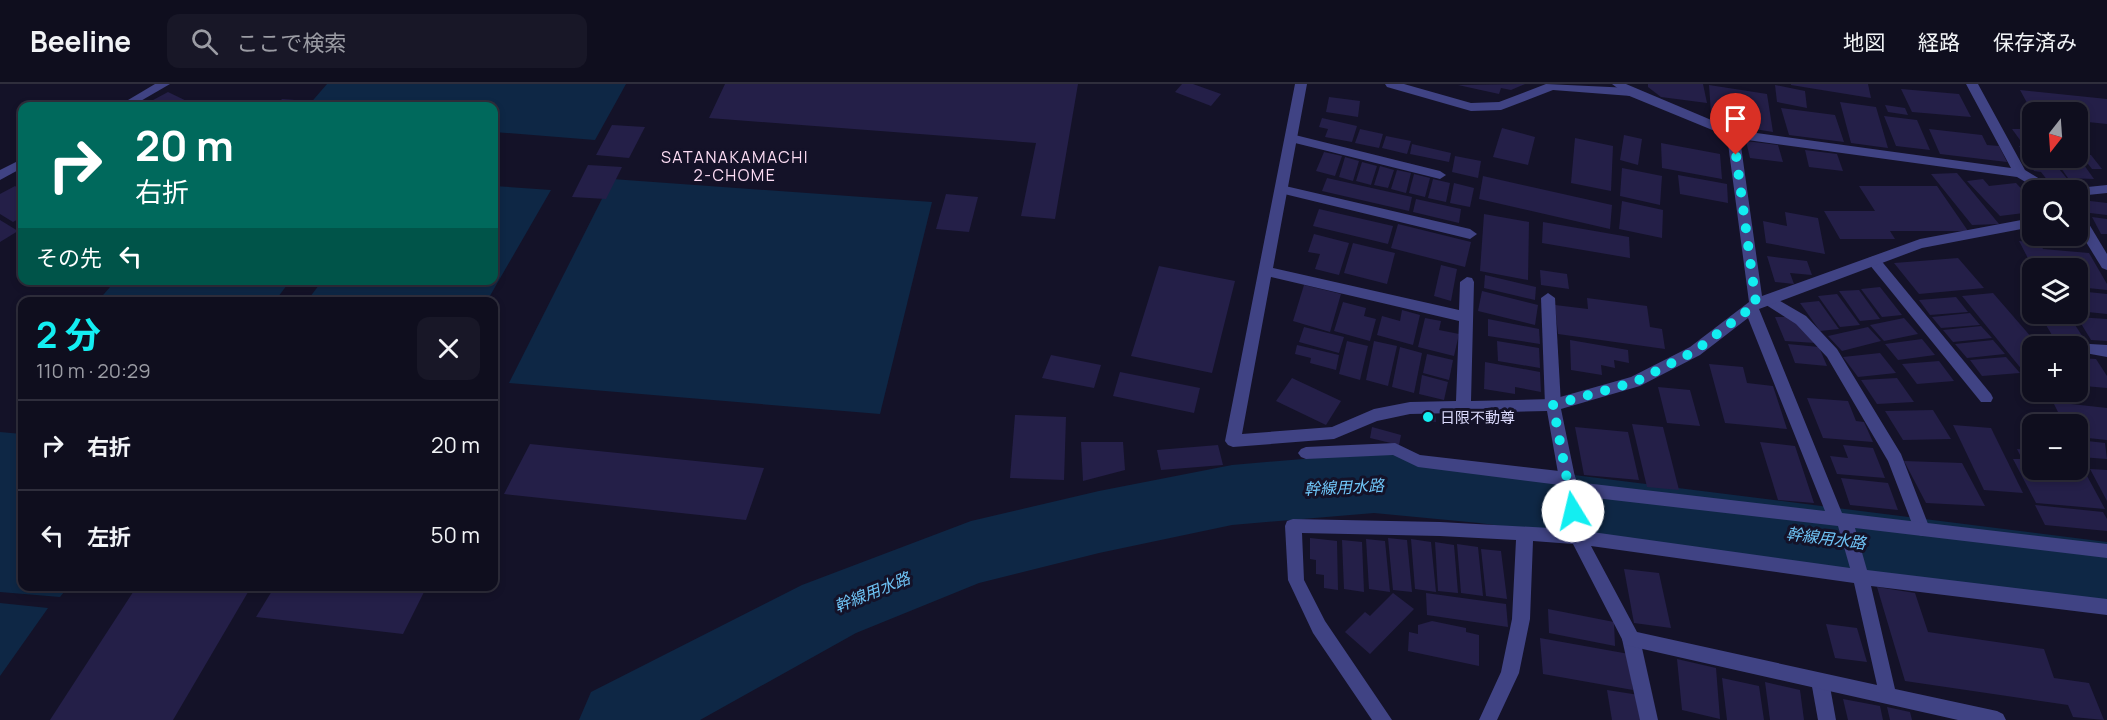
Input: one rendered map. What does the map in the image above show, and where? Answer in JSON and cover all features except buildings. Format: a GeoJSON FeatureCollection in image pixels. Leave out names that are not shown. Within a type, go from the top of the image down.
{"type":"FeatureCollection","features":[{"type":"Feature","properties":{"kind":"street"},"geometry":{"type":"LineString","coordinates":[[131,102],[164,84]]}},
{"type":"Feature","properties":{"kind":"street"},"geometry":{"type":"LineString","coordinates":[[1301,84],[1233,441],[1334,433],[1374,416],[1410,408],[1553,405],[1635,382],[1695,351],[1758,304],[1920,244],[2022,225]]}},
{"type":"Feature","properties":{"kind":"street"},"geometry":{"type":"LineString","coordinates":[[1391,84],[1471,107],[1501,106],[1552,86],[1631,88]]}},
{"type":"Feature","properties":{"kind":"street"},"geometry":{"type":"LineString","coordinates":[[1618,84],[1733,134],[2020,173],[2032,180]]}},
{"type":"Feature","properties":{"kind":"street"},"geometry":{"type":"LineString","coordinates":[[1972,84],[2020,173]]}},
{"type":"Feature","properties":{"kind":"street"},"geometry":{"type":"LineString","coordinates":[[1733,134],[1758,304],[1860,570],[1888,696]]}},
{"type":"Feature","properties":{"kind":"street"},"geometry":{"type":"LineString","coordinates":[[1291,138],[1440,175]]}},
{"type":"Feature","properties":{"kind":"street"},"geometry":{"type":"LineString","coordinates":[[0,176],[18,166]]}},
{"type":"Feature","properties":{"kind":"street"},"geometry":{"type":"LineString","coordinates":[[1281,189],[1470,234]]}},
{"type":"Feature","properties":{"kind":"street"},"geometry":{"type":"LineString","coordinates":[[2088,191],[2107,189]]}},
{"type":"Feature","properties":{"kind":"street"},"geometry":{"type":"LineString","coordinates":[[2088,234],[2107,266]]}},
{"type":"Feature","properties":{"kind":"street"},"geometry":{"type":"LineString","coordinates":[[1874,261],[1986,398]]}},
{"type":"Feature","properties":{"kind":"street"},"geometry":{"type":"LineString","coordinates":[[1265,271],[1466,317]]}},
{"type":"Feature","properties":{"kind":"street"},"geometry":{"type":"LineString","coordinates":[[1463,407],[1467,282]]}},
{"type":"Feature","properties":{"kind":"street"},"geometry":{"type":"LineString","coordinates":[[1548,298],[1553,405],[1577,533],[1631,639],[1649,720]]}},
{"type":"Feature","properties":{"kind":"street"},"geometry":{"type":"LineString","coordinates":[[1758,304],[1801,320],[1832,352],[1894,459],[1922,529]]}},
{"type":"Feature","properties":{"kind":"street"},"geometry":{"type":"LineString","coordinates":[[2090,349],[2107,351]]}},
{"type":"Feature","properties":{"kind":"street"},"geometry":{"type":"LineString","coordinates":[[1306,453],[1395,448],[1418,461],[1569,487],[1842,522],[2107,551]]}},
{"type":"Feature","properties":{"kind":"street"},"geometry":{"type":"LineString","coordinates":[[1383,720],[1319,627],[1296,580],[1293,526],[1440,529],[1525,534],[1577,533],[1860,570],[2107,607]]}},
{"type":"Feature","properties":{"kind":"street"},"geometry":{"type":"LineString","coordinates":[[1488,720],[1510,673],[1519,630],[1525,534]]}},
{"type":"Feature","properties":{"kind":"street"},"geometry":{"type":"LineString","coordinates":[[1631,639],[1997,720]]}},
{"type":"Feature","properties":{"kind":"street"},"geometry":{"type":"LineString","coordinates":[[1820,681],[1827,720]]}},
{"type":"Feature","properties":{"kind":"water"},"geometry":{"type":"Polygon","coordinates":[[[327,84],[626,84],[595,140],[498,132],[498,102],[311,102],[327,84]]]}},
{"type":"Feature","properties":{"kind":"water"},"geometry":{"type":"Polygon","coordinates":[[[612,179],[932,202],[880,414],[509,383],[612,179]]]}},
{"type":"Feature","properties":{"kind":"water"},"geometry":{"type":"Polygon","coordinates":[[[498,186],[551,190],[498,282],[498,186]]]}},
{"type":"Feature","properties":{"kind":"water"},"geometry":{"type":"Polygon","coordinates":[[[112,285],[287,285],[278,297],[101,297],[112,285]]]}},
{"type":"Feature","properties":{"kind":"water"},"geometry":{"type":"Polygon","coordinates":[[[319,285],[496,285],[489,297],[310,297],[319,285]]]}},
{"type":"Feature","properties":{"kind":"water"},"geometry":{"type":"Polygon","coordinates":[[[0,432],[18,434],[18,591],[65,591],[60,597],[0,592],[0,432]]]}},
{"type":"Feature","properties":{"kind":"water"},"geometry":{"type":"Polygon","coordinates":[[[0,603],[48,608],[0,676],[0,603]]]}},
{"type":"Feature","properties":{"kind":"waterway","name":"幹線用水路"},"geometry":{"type":"LineString","coordinates":[[620,720],[829,609],[971,553],[1099,522],[1232,495],[1374,483],[1479,493],[2107,575]]}},
{"type":"Feature","properties":{"kind":"place","name":"日限不動尊"},"geometry":{"type":"Point","coordinates":[1428,417]}},
{"type":"Feature","properties":{"kind":"district","name":"SATANAKAMACHI 2-CHOME"},"geometry":{"type":"Point","coordinates":[735,166]}},
{"type":"Feature","properties":{"kind":"route"},"geometry":{"type":"LineString","coordinates":[[1573,511],[1553,405],[1635,382],[1695,351],[1756,304],[1736,155]]}}]}
